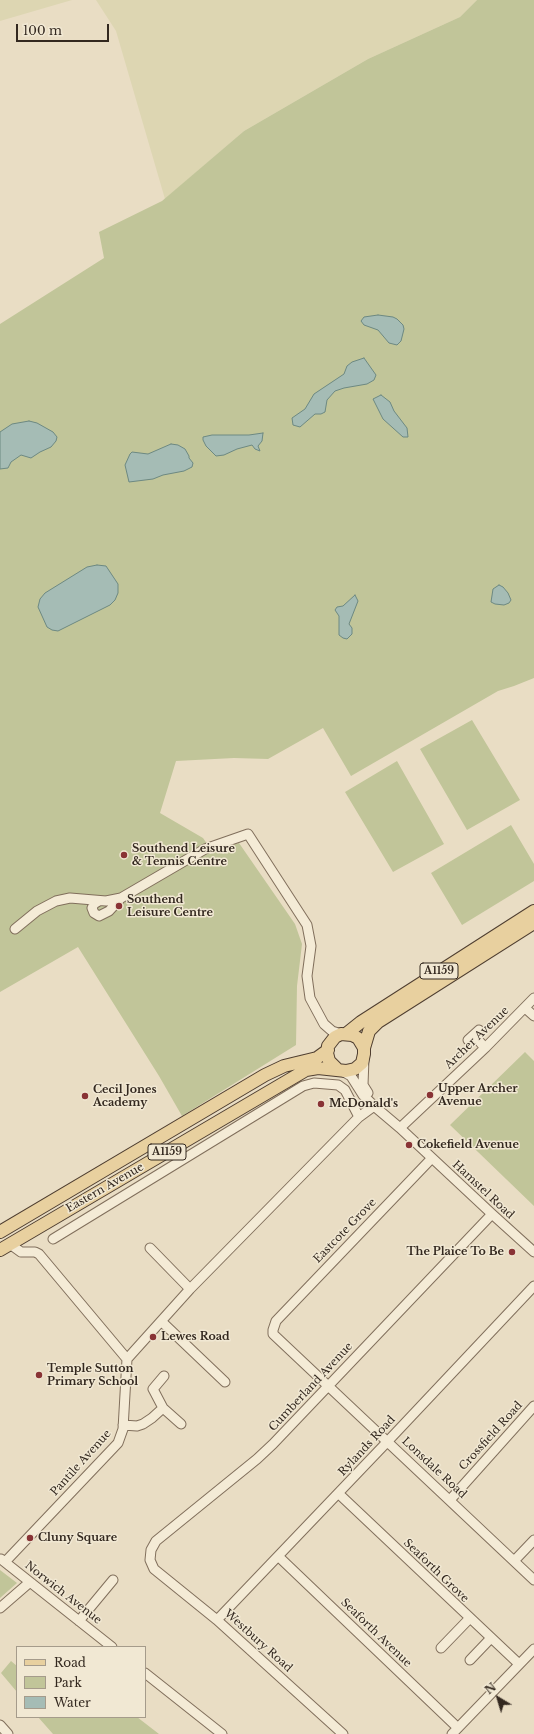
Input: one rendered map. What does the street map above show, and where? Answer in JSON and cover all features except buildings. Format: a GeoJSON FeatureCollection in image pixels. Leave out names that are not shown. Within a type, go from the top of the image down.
{"type":"FeatureCollection","features":[{"type":"Feature","properties":{"kind":"main road","name":"A1159"},"geometry":{"type":"LineString","coordinates":[[344,1034],[534,911]]}},
{"type":"Feature","properties":{"kind":"main road","name":"A1159"},"geometry":{"type":"LineString","coordinates":[[364,1051],[369,1032],[378,1022],[534,923]]}},
{"type":"Feature","properties":{"kind":"main road","name":"Eastern Avenue"},"geometry":{"type":"LineString","coordinates":[[0,1232],[265,1075],[284,1066],[317,1058],[328,1048],[335,1037],[344,1034]]}},
{"type":"Feature","properties":{"kind":"main road"},"geometry":{"type":"LineString","coordinates":[[344,1034],[358,1038],[364,1051]]}},
{"type":"Feature","properties":{"kind":"main road"},"geometry":{"type":"LineString","coordinates":[[328,1048],[329,1061],[340,1070]]}},
{"type":"Feature","properties":{"kind":"main road","name":"Eastern Avenue"},"geometry":{"type":"LineString","coordinates":[[5,1247],[302,1072],[313,1068],[349,1071],[355,1069],[362,1062],[364,1051]]}},
{"type":"Feature","properties":{"kind":"street"},"geometry":{"type":"LineString","coordinates":[[99,900],[92,908],[94,913],[99,916],[109,911],[121,898],[205,849],[248,834],[307,925],[311,946],[307,976],[308,991],[314,1008],[324,1024],[332,1031],[344,1034]]}},
{"type":"Feature","properties":{"kind":"street"},"geometry":{"type":"LineString","coordinates":[[14,929],[37,911],[56,901],[70,898],[99,900],[121,898]]}},
{"type":"Feature","properties":{"kind":"street","name":"Archer Avenue"},"geometry":{"type":"LineString","coordinates":[[400,1128],[485,1048],[534,998]]}},
{"type":"Feature","properties":{"kind":"street"},"geometry":{"type":"LineString","coordinates":[[525,1008],[534,1016]]}},
{"type":"Feature","properties":{"kind":"street"},"geometry":{"type":"LineString","coordinates":[[324,1024],[328,1048]]}},
{"type":"Feature","properties":{"kind":"street"},"geometry":{"type":"LineString","coordinates":[[473,1035],[485,1048]]}},
{"type":"Feature","properties":{"kind":"street"},"geometry":{"type":"LineString","coordinates":[[5,1247],[21,1252],[35,1252],[39,1254],[127,1359],[190,1290],[359,1117],[374,1106],[374,1101],[366,1094],[363,1085],[364,1051]]}},
{"type":"Feature","properties":{"kind":"street","name":"Hamstel Road"},"geometry":{"type":"LineString","coordinates":[[340,1070],[351,1076],[366,1094],[386,1110],[400,1128]]}},
{"type":"Feature","properties":{"kind":"street"},"geometry":{"type":"LineString","coordinates":[[53,1239],[303,1086],[314,1083],[338,1085],[344,1090],[359,1117]]}},
{"type":"Feature","properties":{"kind":"street"},"geometry":{"type":"LineString","coordinates":[[359,1117],[363,1108],[366,1094]]}},
{"type":"Feature","properties":{"kind":"street","name":"Hamstel Road"},"geometry":{"type":"LineString","coordinates":[[374,1106],[400,1128],[534,1252]]}},
{"type":"Feature","properties":{"kind":"street","name":"Eastcote Grove"},"geometry":{"type":"LineString","coordinates":[[276,1321],[432,1158]]}},
{"type":"Feature","properties":{"kind":"street","name":"Cumberland Avenue"},"geometry":{"type":"LineString","coordinates":[[154,1569],[151,1564],[150,1555],[156,1541],[257,1459],[328,1387],[492,1214]]}},
{"type":"Feature","properties":{"kind":"street"},"geometry":{"type":"LineString","coordinates":[[149,1249],[190,1290]]}},
{"type":"Feature","properties":{"kind":"street","name":"Rylands Road"},"geometry":{"type":"LineString","coordinates":[[217,1620],[339,1494],[534,1286]]}},
{"type":"Feature","properties":{"kind":"street"},"geometry":{"type":"LineString","coordinates":[[161,1321],[225,1382]]}},
{"type":"Feature","properties":{"kind":"street","name":"Lonsdale Road"},"geometry":{"type":"LineString","coordinates":[[276,1321],[273,1330],[276,1338],[388,1441],[534,1580]]}},
{"type":"Feature","properties":{"kind":"street","name":"Pantile Avenue"},"geometry":{"type":"LineString","coordinates":[[2,1560],[118,1442],[123,1425],[127,1359]]}},
{"type":"Feature","properties":{"kind":"street"},"geometry":{"type":"LineString","coordinates":[[164,1376],[153,1388],[163,1408],[181,1424]]}},
{"type":"Feature","properties":{"kind":"street","name":"Crossfield Road"},"geometry":{"type":"LineString","coordinates":[[450,1500],[534,1406]]}},
{"type":"Feature","properties":{"kind":"street"},"geometry":{"type":"LineString","coordinates":[[123,1425],[137,1426],[143,1424],[163,1408]]}},
{"type":"Feature","properties":{"kind":"street","name":"Seaforth Grove"},"geometry":{"type":"LineString","coordinates":[[339,1494],[469,1619],[519,1664]]}},
{"type":"Feature","properties":{"kind":"street"},"geometry":{"type":"LineString","coordinates":[[514,1561],[534,1540]]}},
{"type":"Feature","properties":{"kind":"street","name":"Seaforth Avenue"},"geometry":{"type":"LineString","coordinates":[[278,1556],[455,1731]]}},
{"type":"Feature","properties":{"kind":"street","name":"Norwich Avenue"},"geometry":{"type":"LineString","coordinates":[[2,1560],[111,1646]]}},
{"type":"Feature","properties":{"kind":"street","name":"Westbury Road"},"geometry":{"type":"LineString","coordinates":[[154,1569],[217,1620],[343,1734]]}},
{"type":"Feature","properties":{"kind":"street"},"geometry":{"type":"LineString","coordinates":[[79,1621],[113,1580]]}},
{"type":"Feature","properties":{"kind":"street"},"geometry":{"type":"LineString","coordinates":[[0,1608],[30,1582]]}},
{"type":"Feature","properties":{"kind":"street"},"geometry":{"type":"LineString","coordinates":[[441,1648],[469,1619]]}},
{"type":"Feature","properties":{"kind":"street"},"geometry":{"type":"LineString","coordinates":[[470,1660],[491,1638]]}},
{"type":"Feature","properties":{"kind":"street"},"geometry":{"type":"LineString","coordinates":[[455,1731],[534,1648]]}},
{"type":"Feature","properties":{"kind":"street"},"geometry":{"type":"LineString","coordinates":[[146,1674],[222,1734]]}},
{"type":"Feature","properties":{"kind":"street"},"geometry":{"type":"LineString","coordinates":[[0,1725],[8,1734]]}},
{"type":"Feature","properties":{"kind":"shaded area"},"geometry":{"type":"Polygon","coordinates":[[[0,0],[72,0],[0,21],[0,0]]]}},
{"type":"Feature","properties":{"kind":"shaded area"},"geometry":{"type":"Polygon","coordinates":[[[96,0],[477,0],[460,17],[368,59],[244,131],[165,199],[116,31],[96,0]]]}},
{"type":"Feature","properties":{"kind":"green space"},"geometry":{"type":"Polygon","coordinates":[[[477,0],[534,0],[534,678],[498,691],[351,776],[323,728],[268,759],[234,758],[176,761],[160,813],[203,838],[212,851],[239,843],[295,924],[302,944],[297,986],[296,1045],[182,1116],[159,1076],[78,947],[0,992],[0,324],[104,258],[99,232],[162,201],[244,131],[368,59],[460,17],[477,0]]]}},
{"type":"Feature","properties":{"kind":"green space"},"geometry":{"type":"Polygon","coordinates":[[[472,720],[520,800],[467,830],[420,749],[472,720]]]}},
{"type":"Feature","properties":{"kind":"green space"},"geometry":{"type":"Polygon","coordinates":[[[397,761],[444,844],[393,872],[345,792],[397,761]]]}},
{"type":"Feature","properties":{"kind":"green space"},"geometry":{"type":"Polygon","coordinates":[[[511,825],[534,864],[534,881],[462,925],[431,873],[511,825]]]}},
{"type":"Feature","properties":{"kind":"green space"},"geometry":{"type":"Polygon","coordinates":[[[525,1052],[534,1061],[534,1206],[450,1125],[525,1052]]]}},
{"type":"Feature","properties":{"kind":"green space"},"geometry":{"type":"Polygon","coordinates":[[[0,1570],[17,1583],[0,1598],[0,1570]]]}},
{"type":"Feature","properties":{"kind":"green space"},"geometry":{"type":"Polygon","coordinates":[[[11,1661],[16,1665],[16,1691],[1,1673],[11,1661]]]}},
{"type":"Feature","properties":{"kind":"green space"},"geometry":{"type":"Polygon","coordinates":[[[39,1718],[138,1718],[159,1734],[53,1734],[39,1718]]]}},
{"type":"Feature","properties":{"kind":"water"},"geometry":{"type":"Polygon","coordinates":[[[378,315],[393,317],[403,325],[404,329],[401,341],[397,345],[389,343],[378,330],[364,325],[361,321],[364,317],[378,315]]]}},
{"type":"Feature","properties":{"kind":"water"},"geometry":{"type":"Polygon","coordinates":[[[364,358],[376,375],[374,380],[367,384],[335,391],[327,400],[325,412],[315,414],[300,427],[293,425],[292,418],[305,409],[314,394],[344,374],[347,366],[352,362],[364,358]]]}},
{"type":"Feature","properties":{"kind":"water"},"geometry":{"type":"Polygon","coordinates":[[[381,395],[390,402],[394,411],[407,428],[408,437],[403,437],[383,419],[373,399],[381,395]]]}},
{"type":"Feature","properties":{"kind":"water"},"geometry":{"type":"Polygon","coordinates":[[[29,421],[37,423],[53,432],[57,437],[56,441],[51,447],[31,458],[21,455],[11,462],[8,468],[0,469],[0,432],[12,424],[29,421]]]}},
{"type":"Feature","properties":{"kind":"water"},"geometry":{"type":"Polygon","coordinates":[[[263,433],[262,441],[258,446],[260,451],[255,449],[252,445],[237,449],[224,455],[216,456],[206,446],[203,440],[203,437],[212,435],[249,435],[263,433]]]}},
{"type":"Feature","properties":{"kind":"water"},"geometry":{"type":"Polygon","coordinates":[[[171,444],[178,445],[185,449],[193,463],[192,467],[184,471],[163,475],[153,479],[129,482],[125,465],[132,452],[148,454],[171,444]]]}},
{"type":"Feature","properties":{"kind":"water"},"geometry":{"type":"Polygon","coordinates":[[[97,565],[106,566],[118,584],[118,593],[115,600],[110,605],[58,631],[47,627],[38,607],[40,599],[45,593],[87,567],[97,565]]]}},
{"type":"Feature","properties":{"kind":"water"},"geometry":{"type":"Polygon","coordinates":[[[499,585],[508,593],[511,600],[509,603],[504,605],[491,602],[493,589],[499,585]]]}},
{"type":"Feature","properties":{"kind":"water"},"geometry":{"type":"Polygon","coordinates":[[[355,595],[358,601],[349,624],[352,628],[352,634],[347,639],[339,635],[339,616],[335,610],[337,607],[343,606],[355,595]]]}},
{"type":"Feature","properties":{"kind":"place","name":"Southend Leisure & Tennis Centre"},"geometry":{"type":"Point","coordinates":[124,855]}},
{"type":"Feature","properties":{"kind":"place","name":"Southend Leisure Centre"},"geometry":{"type":"Point","coordinates":[119,906]}},
{"type":"Feature","properties":{"kind":"place","name":"Upper Archer Avenue"},"geometry":{"type":"Point","coordinates":[430,1095]}},
{"type":"Feature","properties":{"kind":"place","name":"Cecil Jones Academy"},"geometry":{"type":"Point","coordinates":[85,1096]}},
{"type":"Feature","properties":{"kind":"place","name":"McDonald's"},"geometry":{"type":"Point","coordinates":[321,1104]}},
{"type":"Feature","properties":{"kind":"place","name":"Cokefield Avenue"},"geometry":{"type":"Point","coordinates":[409,1145]}},
{"type":"Feature","properties":{"kind":"place","name":"The Plaice To Be"},"geometry":{"type":"Point","coordinates":[512,1252]}},
{"type":"Feature","properties":{"kind":"place","name":"Lewes Road"},"geometry":{"type":"Point","coordinates":[153,1337]}},
{"type":"Feature","properties":{"kind":"place","name":"Temple Sutton Primary School"},"geometry":{"type":"Point","coordinates":[39,1375]}},
{"type":"Feature","properties":{"kind":"place","name":"Cluny Square"},"geometry":{"type":"Point","coordinates":[30,1538]}}]}
